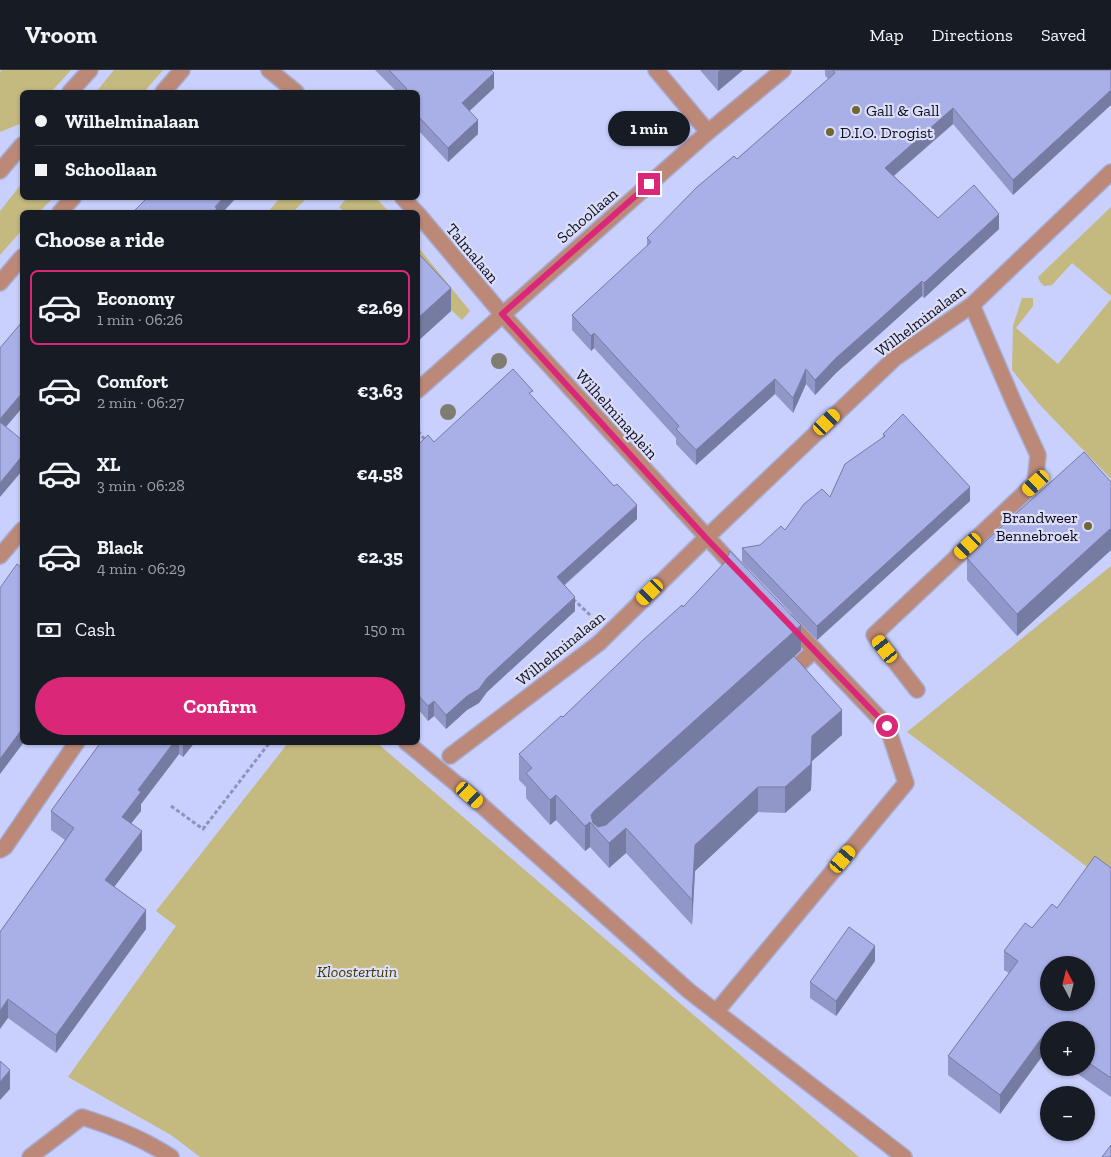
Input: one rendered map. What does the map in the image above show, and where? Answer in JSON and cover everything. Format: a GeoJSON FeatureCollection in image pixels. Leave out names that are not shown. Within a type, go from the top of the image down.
{"type":"FeatureCollection","features":[{"type":"Feature","properties":{"kind":"street"},"geometry":{"type":"LineString","coordinates":[[72,90],[90,70]]}},
{"type":"Feature","properties":{"kind":"street"},"geometry":{"type":"LineString","coordinates":[[165,90],[182,70]]}},
{"type":"Feature","properties":{"kind":"street"},"geometry":{"type":"LineString","coordinates":[[269,70],[294,90]]}},
{"type":"Feature","properties":{"kind":"street"},"geometry":{"type":"LineString","coordinates":[[656,70],[708,132]]}},
{"type":"Feature","properties":{"kind":"street","name":"Schoollaan"},"geometry":{"type":"LineString","coordinates":[[420,388],[708,132],[783,70]]}},
{"type":"Feature","properties":{"kind":"street"},"geometry":{"type":"LineString","coordinates":[[2,164],[20,147]]}},
{"type":"Feature","properties":{"kind":"street","name":"Wilhelminalaan"},"geometry":{"type":"LineString","coordinates":[[450,756],[604,638],[894,358],[972,305],[1111,172]]}},
{"type":"Feature","properties":{"kind":"street"},"geometry":{"type":"LineString","coordinates":[[62,210],[71,200]]}},
{"type":"Feature","properties":{"kind":"street","name":"Talmalaan"},"geometry":{"type":"LineString","coordinates":[[405,200],[414,210]]}},
{"type":"Feature","properties":{"kind":"street","name":"Talmalaan"},"geometry":{"type":"LineString","coordinates":[[420,217],[502,314]]}},
{"type":"Feature","properties":{"kind":"street"},"geometry":{"type":"LineString","coordinates":[[0,283],[20,259]]}},
{"type":"Feature","properties":{"kind":"street"},"geometry":{"type":"LineString","coordinates":[[918,690],[874,635],[1036,483],[1038,456],[972,305]]}},
{"type":"Feature","properties":{"kind":"street","name":"Wilhelminaplein"},"geometry":{"type":"LineString","coordinates":[[502,314],[706,538]]}},
{"type":"Feature","properties":{"kind":"street"},"geometry":{"type":"LineString","coordinates":[[0,556],[20,532]]}},
{"type":"Feature","properties":{"kind":"street"},"geometry":{"type":"LineString","coordinates":[[706,538],[754,587]]}},
{"type":"Feature","properties":{"kind":"street"},"geometry":{"type":"LineString","coordinates":[[716,1012],[906,783],[887,726],[781,615]]}},
{"type":"Feature","properties":{"kind":"street"},"geometry":{"type":"LineString","coordinates":[[778,683],[815,650]]}},
{"type":"Feature","properties":{"kind":"street"},"geometry":{"type":"LineString","coordinates":[[0,850],[5,847],[75,745]]}},
{"type":"Feature","properties":{"kind":"street"},"geometry":{"type":"LineString","coordinates":[[410,745],[470,795],[682,985],[904,1157]]}},
{"type":"Feature","properties":{"kind":"street"},"geometry":{"type":"LineString","coordinates":[[30,1157],[82,1117],[107,1125],[149,1151],[171,1157]]}},
{"type":"Feature","properties":{"kind":"path"},"geometry":{"type":"LineString","coordinates":[[420,433],[430,445]]}},
{"type":"Feature","properties":{"kind":"path"},"geometry":{"type":"LineString","coordinates":[[566,592],[604,638]]}},
{"type":"Feature","properties":{"kind":"path"},"geometry":{"type":"LineString","coordinates":[[171,806],[203,829],[268,745]]}},
{"type":"Feature","properties":{"kind":"green space"},"geometry":{"type":"Polygon","coordinates":[[[2,70],[71,70],[53,90],[20,90],[20,124],[0,132],[0,72],[2,70]]]}},
{"type":"Feature","properties":{"kind":"green space"},"geometry":{"type":"Polygon","coordinates":[[[114,70],[163,70],[146,90],[98,90],[114,70]]]}},
{"type":"Feature","properties":{"kind":"green space"},"geometry":{"type":"Polygon","coordinates":[[[20,186],[20,200],[51,200],[41,210],[20,210],[20,232],[0,255],[0,211],[20,186]]]}},
{"type":"Feature","properties":{"kind":"green space"},"geometry":{"type":"Polygon","coordinates":[[[278,200],[305,200],[295,210],[270,210],[278,200]]]}},
{"type":"Feature","properties":{"kind":"green space"},"geometry":{"type":"Polygon","coordinates":[[[345,200],[378,200],[387,210],[343,210],[339,207],[345,200]]]}},
{"type":"Feature","properties":{"kind":"green space"},"geometry":{"type":"Polygon","coordinates":[[[1111,207],[1111,296],[1072,263],[1052,285],[1044,286],[1038,277],[1111,207]]]}},
{"type":"Feature","properties":{"kind":"green space"},"geometry":{"type":"Polygon","coordinates":[[[420,249],[470,311],[462,320],[420,281],[420,249]]]}},
{"type":"Feature","properties":{"kind":"green space"},"geometry":{"type":"Polygon","coordinates":[[[1022,298],[1033,298],[1033,306],[1016,328],[1058,364],[1111,299],[1111,479],[1039,404],[1012,370],[1013,326],[1022,298]]]}},
{"type":"Feature","properties":{"kind":"green space"},"geometry":{"type":"Polygon","coordinates":[[[1111,566],[1111,882],[1094,872],[907,732],[1111,566]]]}},
{"type":"Feature","properties":{"kind":"green space","name":"Kloostertuin"},"geometry":{"type":"Polygon","coordinates":[[[286,745],[379,745],[859,1157],[200,1157],[171,1135],[68,1077],[176,926],[156,911],[286,745]]]}},
{"type":"Feature","properties":{"kind":"building"},"geometry":{"type":"Polygon","coordinates":[[[389,70],[491,70],[494,73],[462,103],[478,120],[448,148],[420,118],[420,90],[406,90],[407,89],[389,70]]]}},
{"type":"Feature","properties":{"kind":"building"},"geometry":{"type":"Polygon","coordinates":[[[833,70],[1111,70],[1111,90],[1013,180],[953,108],[885,168],[938,218],[974,185],[999,214],[924,283],[922,281],[836,358],[815,380],[806,369],[793,398],[775,379],[696,450],[676,429],[679,426],[594,333],[591,336],[572,315],[651,242],[647,238],[697,187],[734,156],[737,159],[835,73],[833,70]]]}},
{"type":"Feature","properties":{"kind":"building"},"geometry":{"type":"Polygon","coordinates":[[[145,200],[221,200],[215,207],[217,208],[216,210],[135,210],[145,200]]]}},
{"type":"Feature","properties":{"kind":"building"},"geometry":{"type":"Polygon","coordinates":[[[420,255],[451,288],[420,316],[420,255]]]}},
{"type":"Feature","properties":{"kind":"building"},"geometry":{"type":"Polygon","coordinates":[[[20,324],[20,395],[0,419],[0,348],[20,324]]]}},
{"type":"Feature","properties":{"kind":"building"},"geometry":{"type":"Polygon","coordinates":[[[513,369],[533,391],[529,393],[614,486],[617,484],[637,505],[557,577],[575,597],[487,678],[479,689],[467,696],[446,715],[434,701],[428,706],[420,697],[420,443],[428,435],[434,442],[513,369]]]}},
{"type":"Feature","properties":{"kind":"building"},"geometry":{"type":"Polygon","coordinates":[[[903,414],[970,487],[817,626],[742,548],[760,545],[781,526],[785,530],[804,504],[822,489],[830,497],[845,464],[885,436],[883,434],[903,414]]]}},
{"type":"Feature","properties":{"kind":"building"},"geometry":{"type":"Polygon","coordinates":[[[0,422],[20,438],[20,458],[0,483],[0,422]]]}},
{"type":"Feature","properties":{"kind":"building"},"geometry":{"type":"Polygon","coordinates":[[[1084,452],[1111,482],[1111,528],[1017,614],[967,558],[1084,452]]]}},
{"type":"Feature","properties":{"kind":"building"},"geometry":{"type":"Polygon","coordinates":[[[730,551],[801,625],[594,811],[591,815],[593,823],[598,827],[606,825],[794,656],[842,710],[812,736],[811,764],[785,787],[758,787],[695,845],[692,900],[626,828],[609,843],[590,822],[585,826],[556,795],[550,800],[526,773],[532,768],[519,754],[561,716],[563,717],[682,605],[683,607],[725,562],[730,551]]]}},
{"type":"Feature","properties":{"kind":"building"},"geometry":{"type":"Polygon","coordinates":[[[17,564],[20,566],[20,732],[0,759],[0,588],[17,564]]]}},
{"type":"Feature","properties":{"kind":"building"},"geometry":{"type":"Polygon","coordinates":[[[99,745],[172,745],[138,790],[141,792],[122,817],[142,831],[105,880],[146,910],[56,1035],[8,999],[0,1011],[0,932],[74,828],[51,811],[99,745]]]}},
{"type":"Feature","properties":{"kind":"building"},"geometry":{"type":"Polygon","coordinates":[[[1095,856],[1111,868],[1111,1078],[1095,1067],[1095,1021],[1040,1021],[1040,1040],[1000,1095],[948,1056],[1018,961],[1004,951],[1025,923],[1032,928],[1052,904],[1057,908],[1095,856]]]}},
{"type":"Feature","properties":{"kind":"building"},"geometry":{"type":"Polygon","coordinates":[[[849,927],[875,946],[836,1001],[810,982],[849,927]]]}},
{"type":"Feature","properties":{"kind":"building"},"geometry":{"type":"Polygon","coordinates":[[[0,1061],[10,1070],[0,1082],[0,1061]]]}},
{"type":"Feature","properties":{"kind":"building"},"geometry":{"type":"Polygon","coordinates":[[[1111,1145],[1111,1157],[1102,1157],[1111,1145]]]}},
{"type":"Feature","properties":{"kind":"place","name":"Gall & Gall"},"geometry":{"type":"Point","coordinates":[856,110]}},
{"type":"Feature","properties":{"kind":"place","name":"D.I.O. Drogist"},"geometry":{"type":"Point","coordinates":[830,132]}},
{"type":"Feature","properties":{"kind":"place","name":"Brandweer Bennebroek"},"geometry":{"type":"Point","coordinates":[1088,526]}},
{"type":"Feature","properties":{"kind":"route"},"geometry":{"type":"LineString","coordinates":[[649,184],[502,314],[706,538],[887,726]]}}]}
